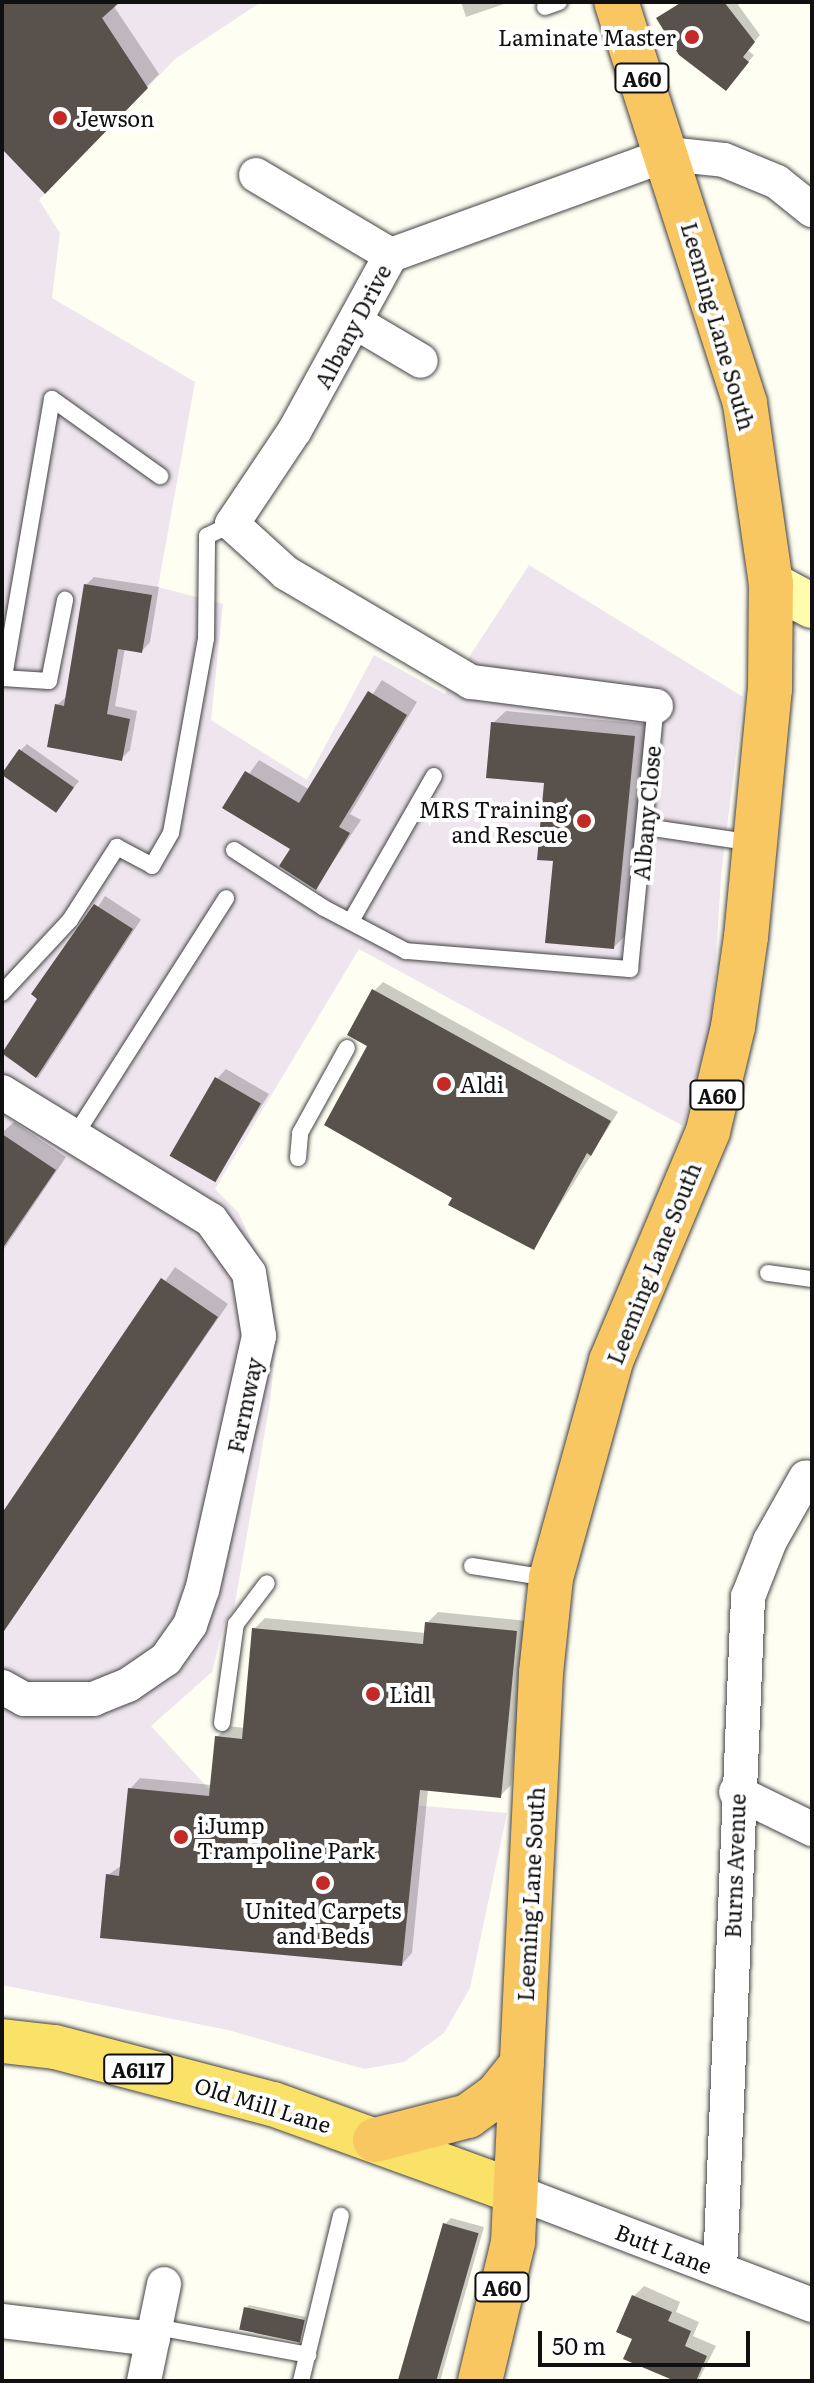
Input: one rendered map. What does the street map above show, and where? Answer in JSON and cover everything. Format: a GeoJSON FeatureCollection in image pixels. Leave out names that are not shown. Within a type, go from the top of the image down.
{"type":"FeatureCollection","features":[{"type":"Feature","properties":{"kind":"highway","name":"A60"},"geometry":{"type":"LineString","coordinates":[[616,2],[668,154]]}},
{"type":"Feature","properties":{"kind":"highway","name":"Leeming Lane South"},"geometry":{"type":"LineString","coordinates":[[480,2381],[513,2242],[541,1673],[551,1578],[611,1361],[708,1131],[733,1027],[758,843],[771,584],[745,403],[668,154]]}},
{"type":"Feature","properties":{"kind":"highway"},"geometry":{"type":"LineString","coordinates":[[375,2140],[468,2116],[496,2096],[522,2064]]}},
{"type":"Feature","properties":{"kind":"main road"},"geometry":{"type":"LineString","coordinates":[[771,584],[812,606]]}},
{"type":"Feature","properties":{"kind":"main road","name":"Old Mill Lane"},"geometry":{"type":"LineString","coordinates":[[2,2041],[55,2047],[212,2088],[375,2140],[516,2192]]}},
{"type":"Feature","properties":{"kind":"street"},"geometry":{"type":"LineString","coordinates":[[668,154],[724,160],[777,182],[812,210]]}},
{"type":"Feature","properties":{"kind":"street","name":"Albany Drive"},"geometry":{"type":"LineString","coordinates":[[232,524],[295,430],[357,323],[391,255],[668,154]]}},
{"type":"Feature","properties":{"kind":"street"},"geometry":{"type":"LineString","coordinates":[[256,175],[391,255]]}},
{"type":"Feature","properties":{"kind":"street"},"geometry":{"type":"LineString","coordinates":[[357,323],[421,361]]}},
{"type":"Feature","properties":{"kind":"street","name":"Albany Close"},"geometry":{"type":"LineString","coordinates":[[232,524],[286,573],[471,682],[656,706]]}},
{"type":"Feature","properties":{"kind":"street","name":"Farmway"},"geometry":{"type":"LineString","coordinates":[[2,1092],[211,1220],[249,1273],[259,1336],[202,1590],[190,1625],[166,1659],[128,1685],[94,1699],[24,1699],[2,1687]]}},
{"type":"Feature","properties":{"kind":"street","name":"Burns Avenue"},"geometry":{"type":"LineString","coordinates":[[720,2269],[736,1792],[748,1597],[800,1474]]}},
{"type":"Feature","properties":{"kind":"street"},"geometry":{"type":"LineString","coordinates":[[736,1792],[812,1829]]}},
{"type":"Feature","properties":{"kind":"street","name":"Butt Lane"},"geometry":{"type":"LineString","coordinates":[[516,2192],[812,2305]]}},
{"type":"Feature","properties":{"kind":"street"},"geometry":{"type":"LineString","coordinates":[[144,2381],[164,2284]]}},
{"type":"Feature","properties":{"kind":"street"},"geometry":{"type":"LineString","coordinates":[[2,2321],[154,2333]]}},
{"type":"Feature","properties":{"kind":"lane"},"geometry":{"type":"LineString","coordinates":[[65,600],[49,681],[3,678],[52,399],[160,476]]}},
{"type":"Feature","properties":{"kind":"lane"},"geometry":{"type":"LineString","coordinates":[[2,993],[70,920],[117,847],[152,866],[171,833],[206,639],[207,536],[232,524]]}},
{"type":"Feature","properties":{"kind":"lane","name":"Albany Close"},"geometry":{"type":"LineString","coordinates":[[234,850],[406,951],[630,969],[656,706]]}},
{"type":"Feature","properties":{"kind":"lane"},"geometry":{"type":"LineString","coordinates":[[351,921],[434,776]]}},
{"type":"Feature","properties":{"kind":"lane"},"geometry":{"type":"LineString","coordinates":[[646,827],[758,843]]}},
{"type":"Feature","properties":{"kind":"lane"},"geometry":{"type":"LineString","coordinates":[[74,1137],[226,898]]}},
{"type":"Feature","properties":{"kind":"lane"},"geometry":{"type":"LineString","coordinates":[[298,1158],[300,1133],[347,1048]]}},
{"type":"Feature","properties":{"kind":"lane"},"geometry":{"type":"LineString","coordinates":[[768,1273],[812,1279]]}},
{"type":"Feature","properties":{"kind":"lane"},"geometry":{"type":"LineString","coordinates":[[472,1566],[551,1578]]}},
{"type":"Feature","properties":{"kind":"lane"},"geometry":{"type":"LineString","coordinates":[[222,1723],[236,1624],[267,1583]]}},
{"type":"Feature","properties":{"kind":"lane"},"geometry":{"type":"LineString","coordinates":[[301,2381],[341,2216]]}},
{"type":"Feature","properties":{"kind":"lane"},"geometry":{"type":"LineString","coordinates":[[154,2333],[308,2355]]}},
{"type":"Feature","properties":{"kind":"shaded area"},"geometry":{"type":"Polygon","coordinates":[[[2,2],[261,2],[175,59],[39,200],[60,233],[52,298],[195,382],[158,587],[223,604],[211,720],[307,780],[374,655],[445,694],[529,565],[743,697],[721,876],[712,1023],[683,1126],[359,949],[215,1189],[238,1212],[271,1284],[277,1334],[270,1402],[234,1609],[224,1624],[212,1672],[151,1726],[208,1788],[507,1813],[470,1988],[444,2033],[404,2062],[364,2069],[228,2030],[2,1985],[2,2]]]}},
{"type":"Feature","properties":{"kind":"building","name":"Jewson"},"geometry":{"type":"Polygon","coordinates":[[[2,2],[120,2],[102,18],[148,88],[45,194],[2,149],[2,2]]]}},
{"type":"Feature","properties":{"kind":"building"},"geometry":{"type":"Polygon","coordinates":[[[682,2],[724,2],[755,42],[743,57],[749,62],[726,91],[679,55],[656,18],[682,2]]]}},
{"type":"Feature","properties":{"kind":"building"},"geometry":{"type":"Polygon","coordinates":[[[84,584],[152,595],[142,653],[118,649],[107,714],[130,719],[122,761],[47,747],[55,704],[64,706],[84,584]]]}},
{"type":"Feature","properties":{"kind":"building"},"geometry":{"type":"Polygon","coordinates":[[[368,691],[407,715],[339,827],[350,833],[316,890],[279,866],[290,849],[222,808],[245,771],[299,803],[368,691]]]}},
{"type":"Feature","properties":{"kind":"building","name":"MRS Training and Rescue"},"geometry":{"type":"Polygon","coordinates":[[[491,722],[635,736],[614,949],[545,943],[553,861],[537,860],[544,783],[486,778],[491,722]]]}},
{"type":"Feature","properties":{"kind":"building"},"geometry":{"type":"Polygon","coordinates":[[[19,749],[74,787],[56,813],[2,775],[19,749]]]}},
{"type":"Feature","properties":{"kind":"building"},"geometry":{"type":"Polygon","coordinates":[[[94,904],[133,929],[36,1078],[2,1053],[37,999],[31,994],[94,904]]]}},
{"type":"Feature","properties":{"kind":"building","name":"Aldi"},"geometry":{"type":"Polygon","coordinates":[[[372,989],[611,1121],[591,1156],[587,1153],[534,1250],[448,1205],[452,1198],[324,1125],[367,1046],[347,1035],[372,989]]]}},
{"type":"Feature","properties":{"kind":"building"},"geometry":{"type":"Polygon","coordinates":[[[215,1077],[261,1104],[215,1182],[170,1156],[215,1077]]]}},
{"type":"Feature","properties":{"kind":"building"},"geometry":{"type":"Polygon","coordinates":[[[2,1134],[56,1170],[2,1249],[2,1134]]]}},
{"type":"Feature","properties":{"kind":"building"},"geometry":{"type":"Polygon","coordinates":[[[161,1278],[218,1317],[2,1634],[2,1513],[161,1278]]]}},
{"type":"Feature","properties":{"kind":"building"},"geometry":{"type":"Polygon","coordinates":[[[425,1622],[517,1631],[501,1798],[420,1790],[402,1966],[100,1938],[106,1874],[119,1876],[128,1788],[209,1796],[215,1736],[242,1739],[252,1628],[423,1644],[425,1622]]]}},
{"type":"Feature","properties":{"kind":"building"},"geometry":{"type":"Polygon","coordinates":[[[443,2223],[479,2233],[436,2381],[398,2381],[443,2223]]]}},
{"type":"Feature","properties":{"kind":"building"},"geometry":{"type":"Polygon","coordinates":[[[632,2295],[672,2312],[668,2321],[691,2331],[685,2346],[707,2356],[696,2381],[675,2381],[623,2359],[632,2339],[616,2332],[632,2295]]]}},
{"type":"Feature","properties":{"kind":"building"},"geometry":{"type":"Polygon","coordinates":[[[244,2307],[305,2320],[300,2342],[239,2329],[244,2307]]]}},
{"type":"Feature","properties":{"kind":"place","name":"Laminate Master"},"geometry":{"type":"Point","coordinates":[692,37]}},
{"type":"Feature","properties":{"kind":"place","name":"Jewson"},"geometry":{"type":"Point","coordinates":[60,118]}},
{"type":"Feature","properties":{"kind":"place","name":"MRS Training and Rescue"},"geometry":{"type":"Point","coordinates":[584,821]}},
{"type":"Feature","properties":{"kind":"place","name":"Aldi"},"geometry":{"type":"Point","coordinates":[444,1084]}},
{"type":"Feature","properties":{"kind":"place","name":"Lidl"},"geometry":{"type":"Point","coordinates":[373,1694]}},
{"type":"Feature","properties":{"kind":"place","name":"iJump Trampoline Park"},"geometry":{"type":"Point","coordinates":[181,1837]}},
{"type":"Feature","properties":{"kind":"place","name":"United Carpets and Beds"},"geometry":{"type":"Point","coordinates":[323,1883]}}]}
